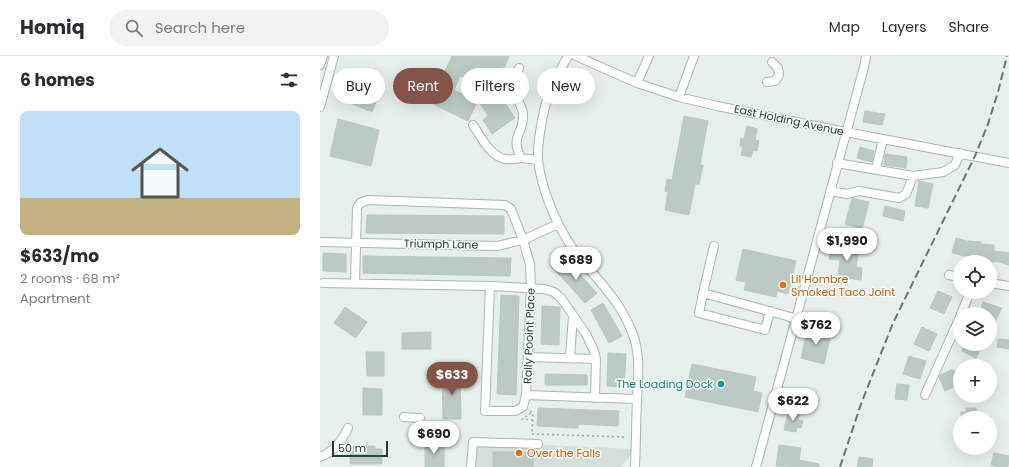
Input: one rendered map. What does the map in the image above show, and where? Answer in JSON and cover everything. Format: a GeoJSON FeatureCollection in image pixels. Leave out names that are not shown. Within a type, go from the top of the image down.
{"type":"FeatureCollection","features":[{"type":"Feature","properties":{"kind":"street"},"geometry":{"type":"LineString","coordinates":[[320,64],[323,56]]}},
{"type":"Feature","properties":{"kind":"street"},"geometry":{"type":"LineString","coordinates":[[320,107],[334,56]]}},
{"type":"Feature","properties":{"kind":"street"},"geometry":{"type":"LineString","coordinates":[[568,56],[558,73],[548,98],[539,144],[538,160],[547,194],[558,224],[579,258],[610,292],[623,312],[633,333],[638,356],[635,467]]}},
{"type":"Feature","properties":{"kind":"street","name":"East Holding Avenue"},"geometry":{"type":"LineString","coordinates":[[576,56],[637,83],[679,97],[846,132],[1009,163]]}},
{"type":"Feature","properties":{"kind":"street"},"geometry":{"type":"LineString","coordinates":[[637,83],[649,56]]}},
{"type":"Feature","properties":{"kind":"street"},"geometry":{"type":"LineString","coordinates":[[679,97],[694,56]]}},
{"type":"Feature","properties":{"kind":"street"},"geometry":{"type":"LineString","coordinates":[[756,467],[866,56]]}},
{"type":"Feature","properties":{"kind":"street"},"geometry":{"type":"LineString","coordinates":[[767,82],[775,81],[779,75],[778,68],[772,62]]}},
{"type":"Feature","properties":{"kind":"street"},"geometry":{"type":"LineString","coordinates":[[520,104],[523,116],[516,140],[518,152],[521,158]]}},
{"type":"Feature","properties":{"kind":"street"},"geometry":{"type":"LineString","coordinates":[[473,125],[494,154],[505,159],[521,158],[538,160]]}},
{"type":"Feature","properties":{"kind":"street"},"geometry":{"type":"LineString","coordinates":[[876,169],[884,139]]}},
{"type":"Feature","properties":{"kind":"street"},"geometry":{"type":"LineString","coordinates":[[837,163],[913,176],[943,172],[955,165],[960,153]]}},
{"type":"Feature","properties":{"kind":"street"},"geometry":{"type":"LineString","coordinates":[[830,191],[847,194],[859,191],[900,198],[906,194],[913,176]]}},
{"type":"Feature","properties":{"kind":"street","name":"Rally Pooint Place"},"geometry":{"type":"LineString","coordinates":[[356,242],[357,208],[360,203],[368,200],[505,205],[511,209],[523,240],[530,264],[531,287],[526,395],[637,400]]}},
{"type":"Feature","properties":{"kind":"street","name":"Triumph Lane"},"geometry":{"type":"LineString","coordinates":[[320,242],[497,246],[523,240],[558,224]]}},
{"type":"Feature","properties":{"kind":"street"},"geometry":{"type":"LineString","coordinates":[[355,284],[356,242]]}},
{"type":"Feature","properties":{"kind":"street"},"geometry":{"type":"LineString","coordinates":[[714,246],[699,313],[765,330],[770,311]]}},
{"type":"Feature","properties":{"kind":"street"},"geometry":{"type":"LineString","coordinates":[[949,275],[953,276]]}},
{"type":"Feature","properties":{"kind":"street"},"geometry":{"type":"LineString","coordinates":[[323,283],[531,287],[554,292],[561,298],[586,334],[594,351],[596,359],[595,398]]}},
{"type":"Feature","properties":{"kind":"street"},"geometry":{"type":"LineString","coordinates":[[997,284],[1009,286]]}},
{"type":"Feature","properties":{"kind":"street"},"geometry":{"type":"LineString","coordinates":[[490,286],[485,411],[515,411],[523,407],[526,395]]}},
{"type":"Feature","properties":{"kind":"street"},"geometry":{"type":"LineString","coordinates":[[703,293],[795,319]]}},
{"type":"Feature","properties":{"kind":"street"},"geometry":{"type":"LineString","coordinates":[[570,358],[573,315]]}},
{"type":"Feature","properties":{"kind":"street"},"geometry":{"type":"LineString","coordinates":[[925,395],[953,333]]}},
{"type":"Feature","properties":{"kind":"street"},"geometry":{"type":"LineString","coordinates":[[528,357],[596,359]]}},
{"type":"Feature","properties":{"kind":"street"},"geometry":{"type":"LineString","coordinates":[[404,417],[420,418]]}},
{"type":"Feature","properties":{"kind":"street"},"geometry":{"type":"LineString","coordinates":[[320,458],[328,454],[338,445],[348,428]]}},
{"type":"Feature","properties":{"kind":"street"},"geometry":{"type":"LineString","coordinates":[[471,467],[473,442],[535,441]]}},
{"type":"Feature","properties":{"kind":"path"},"geometry":{"type":"LineString","coordinates":[[527,408],[532,412],[532,434],[535,441]]}},
{"type":"Feature","properties":{"kind":"path"},"geometry":{"type":"LineString","coordinates":[[532,412],[522,419],[533,420]]}},
{"type":"Feature","properties":{"kind":"path"},"geometry":{"type":"LineString","coordinates":[[532,434],[625,438]]}},
{"type":"Feature","properties":{"kind":"shaded area"},"geometry":{"type":"Polygon","coordinates":[[[473,442],[636,449],[621,467],[471,467],[473,442]]]}},
{"type":"Feature","properties":{"kind":"building"},"geometry":{"type":"Polygon","coordinates":[[[452,56],[509,56],[505,67],[503,66],[502,68],[461,68],[461,76],[454,90],[461,94],[461,104],[476,104],[468,121],[433,104],[453,104],[453,68],[446,68],[452,56]]]}},
{"type":"Feature","properties":{"kind":"building"},"geometry":{"type":"Polygon","coordinates":[[[352,104],[375,104],[372,112],[352,104]]]}},
{"type":"Feature","properties":{"kind":"building"},"geometry":{"type":"Polygon","coordinates":[[[480,104],[506,104],[515,118],[492,134],[483,120],[488,116],[480,104]]]}},
{"type":"Feature","properties":{"kind":"building"},"geometry":{"type":"Polygon","coordinates":[[[865,111],[885,114],[882,125],[863,122],[865,111]]]}},
{"type":"Feature","properties":{"kind":"building"},"geometry":{"type":"Polygon","coordinates":[[[684,116],[708,121],[700,165],[703,165],[699,184],[695,184],[689,215],[665,210],[668,192],[665,191],[667,179],[672,180],[684,116]]]}},
{"type":"Feature","properties":{"kind":"building"},"geometry":{"type":"Polygon","coordinates":[[[338,119],[379,130],[371,166],[330,156],[338,119]]]}},
{"type":"Feature","properties":{"kind":"building"},"geometry":{"type":"Polygon","coordinates":[[[747,126],[757,129],[755,140],[759,141],[757,151],[753,150],[751,157],[741,155],[743,146],[740,146],[741,138],[744,139],[747,126]]]}},
{"type":"Feature","properties":{"kind":"building"},"geometry":{"type":"Polygon","coordinates":[[[860,147],[874,151],[872,162],[857,158],[860,147]]]}},
{"type":"Feature","properties":{"kind":"building"},"geometry":{"type":"Polygon","coordinates":[[[885,154],[907,157],[906,168],[884,165],[885,154]]]}},
{"type":"Feature","properties":{"kind":"building"},"geometry":{"type":"Polygon","coordinates":[[[919,181],[933,184],[928,208],[915,206],[919,181]]]}},
{"type":"Feature","properties":{"kind":"building"},"geometry":{"type":"Polygon","coordinates":[[[852,198],[869,202],[862,229],[845,224],[852,198]]]}},
{"type":"Feature","properties":{"kind":"building"},"geometry":{"type":"Polygon","coordinates":[[[885,206],[905,211],[903,221],[883,216],[885,206]]]}},
{"type":"Feature","properties":{"kind":"building"},"geometry":{"type":"Polygon","coordinates":[[[367,215],[504,216],[504,234],[366,233],[367,215]]]}},
{"type":"Feature","properties":{"kind":"building"},"geometry":{"type":"Polygon","coordinates":[[[956,238],[967,241],[981,242],[981,244],[994,245],[994,251],[1009,253],[1009,265],[997,262],[997,255],[960,255],[952,253],[956,238]]]}},
{"type":"Feature","properties":{"kind":"building"},"geometry":{"type":"Polygon","coordinates":[[[832,245],[859,249],[856,267],[862,268],[861,280],[838,277],[840,260],[829,259],[832,245]]]}},
{"type":"Feature","properties":{"kind":"building"},"geometry":{"type":"Polygon","coordinates":[[[743,249],[796,261],[788,294],[777,291],[776,297],[744,290],[746,282],[736,280],[743,249]]]}},
{"type":"Feature","properties":{"kind":"building"},"geometry":{"type":"Polygon","coordinates":[[[323,253],[346,254],[346,272],[323,271],[323,253]]]}},
{"type":"Feature","properties":{"kind":"building"},"geometry":{"type":"Polygon","coordinates":[[[363,256],[511,258],[510,276],[363,273],[363,256]]]}},
{"type":"Feature","properties":{"kind":"building"},"geometry":{"type":"Polygon","coordinates":[[[566,259],[597,293],[585,303],[555,270],[566,259]]]}},
{"type":"Feature","properties":{"kind":"building"},"geometry":{"type":"Polygon","coordinates":[[[938,291],[952,297],[944,314],[930,308],[938,291]]]}},
{"type":"Feature","properties":{"kind":"building"},"geometry":{"type":"Polygon","coordinates":[[[501,295],[519,296],[516,395],[497,394],[501,295]]]}},
{"type":"Feature","properties":{"kind":"building"},"geometry":{"type":"Polygon","coordinates":[[[983,302],[1002,308],[997,317],[997,307],[981,307],[983,302]]]}},
{"type":"Feature","properties":{"kind":"building"},"geometry":{"type":"Polygon","coordinates":[[[603,303],[622,336],[609,343],[591,310],[603,303]]]}},
{"type":"Feature","properties":{"kind":"building"},"geometry":{"type":"Polygon","coordinates":[[[542,306],[560,307],[559,345],[541,344],[542,306]]]}},
{"type":"Feature","properties":{"kind":"building"},"geometry":{"type":"Polygon","coordinates":[[[345,307],[367,322],[356,338],[334,323],[345,307]]]}},
{"type":"Feature","properties":{"kind":"building"},"geometry":{"type":"Polygon","coordinates":[[[922,327],[937,334],[929,351],[914,344],[922,327]]]}},
{"type":"Feature","properties":{"kind":"building"},"geometry":{"type":"Polygon","coordinates":[[[808,328],[831,334],[824,364],[801,358],[808,328]]]}},
{"type":"Feature","properties":{"kind":"building"},"geometry":{"type":"Polygon","coordinates":[[[431,332],[431,349],[402,349],[402,333],[431,332]]]}},
{"type":"Feature","properties":{"kind":"building"},"geometry":{"type":"Polygon","coordinates":[[[998,339],[1009,340],[1009,349],[997,347],[998,339]]]}},
{"type":"Feature","properties":{"kind":"building"},"geometry":{"type":"Polygon","coordinates":[[[962,351],[980,351],[976,358],[962,351]]]}},
{"type":"Feature","properties":{"kind":"building"},"geometry":{"type":"Polygon","coordinates":[[[366,352],[384,352],[384,376],[367,376],[366,352]]]}},
{"type":"Feature","properties":{"kind":"building"},"geometry":{"type":"Polygon","coordinates":[[[608,353],[626,354],[624,387],[607,386],[608,353]]]}},
{"type":"Feature","properties":{"kind":"building"},"geometry":{"type":"Polygon","coordinates":[[[909,356],[926,361],[920,379],[903,374],[909,356]]]}},
{"type":"Feature","properties":{"kind":"building","name":"The Loading Dock"},"geometry":{"type":"Polygon","coordinates":[[[692,364],[756,377],[753,391],[762,393],[758,412],[685,397],[692,364]]]}},
{"type":"Feature","properties":{"kind":"building"},"geometry":{"type":"Polygon","coordinates":[[[953,370],[953,387],[945,391],[939,377],[940,375],[953,370]]]}},
{"type":"Feature","properties":{"kind":"building"},"geometry":{"type":"Polygon","coordinates":[[[442,374],[460,374],[461,419],[443,419],[442,374]]]}},
{"type":"Feature","properties":{"kind":"building"},"geometry":{"type":"Polygon","coordinates":[[[545,374],[587,375],[587,385],[545,385],[545,374]]]}},
{"type":"Feature","properties":{"kind":"building"},"geometry":{"type":"Polygon","coordinates":[[[897,384],[909,385],[907,400],[895,399],[897,384]]]}},
{"type":"Feature","properties":{"kind":"building"},"geometry":{"type":"Polygon","coordinates":[[[363,388],[382,389],[382,415],[363,415],[363,388]]]}},
{"type":"Feature","properties":{"kind":"building"},"geometry":{"type":"Polygon","coordinates":[[[538,408],[619,411],[618,426],[578,424],[578,428],[537,426],[538,408]]]}},
{"type":"Feature","properties":{"kind":"building"},"geometry":{"type":"Polygon","coordinates":[[[966,408],[976,408],[976,411],[966,411],[966,408]]]}},
{"type":"Feature","properties":{"kind":"building"},"geometry":{"type":"Polygon","coordinates":[[[788,412],[800,415],[798,420],[803,421],[801,428],[797,427],[796,432],[784,430],[788,412]]]}},
{"type":"Feature","properties":{"kind":"building"},"geometry":{"type":"Polygon","coordinates":[[[425,443],[444,443],[444,467],[425,467],[425,443]]]}},
{"type":"Feature","properties":{"kind":"building"},"geometry":{"type":"Polygon","coordinates":[[[779,445],[801,448],[799,460],[819,464],[819,467],[776,466],[779,445]]]}},
{"type":"Feature","properties":{"kind":"building"},"geometry":{"type":"Polygon","coordinates":[[[350,446],[375,446],[375,449],[382,449],[382,464],[350,464],[350,446]]]}},
{"type":"Feature","properties":{"kind":"building"},"geometry":{"type":"Polygon","coordinates":[[[493,452],[534,452],[533,467],[493,467],[493,452]]]}},
{"type":"Feature","properties":{"kind":"building"},"geometry":{"type":"Polygon","coordinates":[[[997,454],[1009,456],[1008,467],[991,465],[994,455],[997,455],[997,454]]]}},
{"type":"Feature","properties":{"kind":"building"},"geometry":{"type":"Polygon","coordinates":[[[859,457],[873,459],[872,467],[857,467],[859,457]]]}},
{"type":"Feature","properties":{"kind":"railway"},"geometry":{"type":"LineString","coordinates":[[840,467],[861,404],[893,323],[975,156],[988,124],[1007,56]]}},
{"type":"Feature","properties":{"kind":"place","name":"Lil Hombre Smoked Taco Joint"},"geometry":{"type":"Point","coordinates":[783,285]}},
{"type":"Feature","properties":{"kind":"place","name":"The Loading Dock"},"geometry":{"type":"Point","coordinates":[721,384]}},
{"type":"Feature","properties":{"kind":"place","name":"Over the Falls"},"geometry":{"type":"Point","coordinates":[519,453]}}]}
